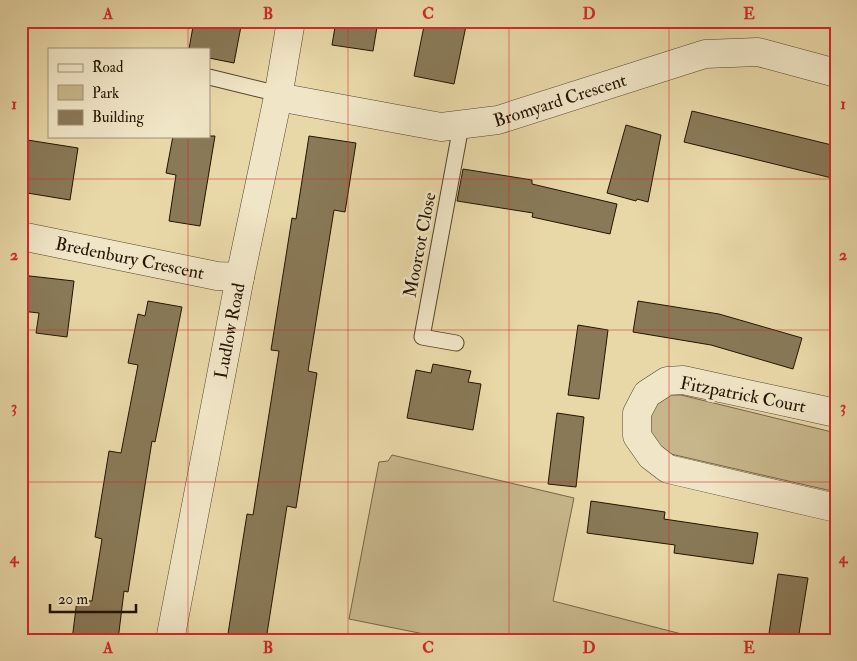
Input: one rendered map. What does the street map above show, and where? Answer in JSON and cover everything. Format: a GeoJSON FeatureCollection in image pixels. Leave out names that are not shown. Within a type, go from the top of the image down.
{"type":"FeatureCollection","features":[{"type":"Feature","properties":{"kind":"street","name":"Ludlow Road"},"geometry":{"type":"LineString","coordinates":[[170,640],[240,278],[278,96],[291,21]]}},
{"type":"Feature","properties":{"kind":"street","name":"Bromyard Crescent"},"geometry":{"type":"LineString","coordinates":[[278,96],[441,127],[498,120],[706,54],[758,52],[836,73]]}},
{"type":"Feature","properties":{"kind":"street","name":"Bredenbury Crescent"},"geometry":{"type":"LineString","coordinates":[[21,236],[217,276],[240,278]]}},
{"type":"Feature","properties":{"kind":"street","name":"Fitzpatrick Court"},"geometry":{"type":"LineString","coordinates":[[836,414],[683,380],[667,381],[647,394],[637,413],[637,436],[651,456],[668,469],[836,508]]}},
{"type":"Feature","properties":{"kind":"lane"},"geometry":{"type":"LineString","coordinates":[[210,77],[278,96]]}},
{"type":"Feature","properties":{"kind":"lane","name":"Moorcot Close"},"geometry":{"type":"LineString","coordinates":[[456,343],[422,337],[461,126]]}},
{"type":"Feature","properties":{"kind":"green space"},"geometry":{"type":"Polygon","coordinates":[[[669,395],[681,395],[836,433],[836,492],[662,452],[649,434],[647,419],[655,406],[669,395]]]}},
{"type":"Feature","properties":{"kind":"green space"},"geometry":{"type":"Polygon","coordinates":[[[392,455],[574,498],[553,601],[705,640],[454,640],[349,619],[379,462],[388,461],[392,455]]]}},
{"type":"Feature","properties":{"kind":"building"},"geometry":{"type":"Polygon","coordinates":[[[194,21],[242,21],[234,63],[210,58],[210,48],[189,48],[194,21]]]}},
{"type":"Feature","properties":{"kind":"building"},"geometry":{"type":"Polygon","coordinates":[[[336,21],[378,21],[373,51],[332,45],[336,21]]]}},
{"type":"Feature","properties":{"kind":"building"},"geometry":{"type":"Polygon","coordinates":[[[425,21],[467,21],[454,84],[414,76],[425,21]]]}},
{"type":"Feature","properties":{"kind":"building"},"geometry":{"type":"Polygon","coordinates":[[[692,111],[836,146],[836,179],[684,142],[692,111]]]}},
{"type":"Feature","properties":{"kind":"building"},"geometry":{"type":"Polygon","coordinates":[[[626,125],[661,135],[648,202],[637,199],[636,201],[607,193],[626,125]]]}},
{"type":"Feature","properties":{"kind":"building"},"geometry":{"type":"Polygon","coordinates":[[[210,136],[215,136],[200,226],[169,221],[176,175],[166,173],[173,138],[210,138],[210,136]]]}},
{"type":"Feature","properties":{"kind":"building"},"geometry":{"type":"Polygon","coordinates":[[[309,136],[356,143],[345,212],[334,210],[308,371],[317,373],[296,508],[287,506],[266,640],[227,640],[247,514],[253,515],[279,351],[271,350],[292,218],[296,219],[309,136]]]}},
{"type":"Feature","properties":{"kind":"building"},"geometry":{"type":"Polygon","coordinates":[[[21,139],[78,148],[70,200],[21,192],[21,139]]]}},
{"type":"Feature","properties":{"kind":"building"},"geometry":{"type":"Polygon","coordinates":[[[463,169],[532,180],[532,184],[617,204],[610,234],[532,217],[533,213],[457,201],[463,169]]]}},
{"type":"Feature","properties":{"kind":"building"},"geometry":{"type":"Polygon","coordinates":[[[21,275],[74,281],[67,337],[36,333],[39,313],[21,311],[21,275]]]}},
{"type":"Feature","properties":{"kind":"building"},"geometry":{"type":"Polygon","coordinates":[[[148,301],[182,307],[155,442],[152,441],[128,592],[124,591],[118,640],[72,640],[77,600],[92,601],[102,539],[95,537],[109,451],[121,453],[138,365],[128,363],[138,314],[145,316],[148,301]]]}},
{"type":"Feature","properties":{"kind":"building"},"geometry":{"type":"Polygon","coordinates":[[[638,301],[719,314],[802,338],[793,369],[711,345],[633,332],[638,301]]]}},
{"type":"Feature","properties":{"kind":"building"},"geometry":{"type":"Polygon","coordinates":[[[578,325],[608,330],[599,399],[568,395],[578,325]]]}},
{"type":"Feature","properties":{"kind":"building"},"geometry":{"type":"Polygon","coordinates":[[[433,364],[471,371],[468,382],[481,384],[473,430],[407,418],[416,370],[431,373],[433,364]]]}},
{"type":"Feature","properties":{"kind":"building"},"geometry":{"type":"Polygon","coordinates":[[[557,413],[584,417],[576,487],[548,484],[557,413]]]}},
{"type":"Feature","properties":{"kind":"building"},"geometry":{"type":"Polygon","coordinates":[[[591,501],[665,512],[664,519],[758,533],[753,564],[674,553],[675,545],[587,533],[591,501]]]}},
{"type":"Feature","properties":{"kind":"building"},"geometry":{"type":"Polygon","coordinates":[[[778,574],[808,578],[798,640],[768,640],[778,574]]]}}]}
